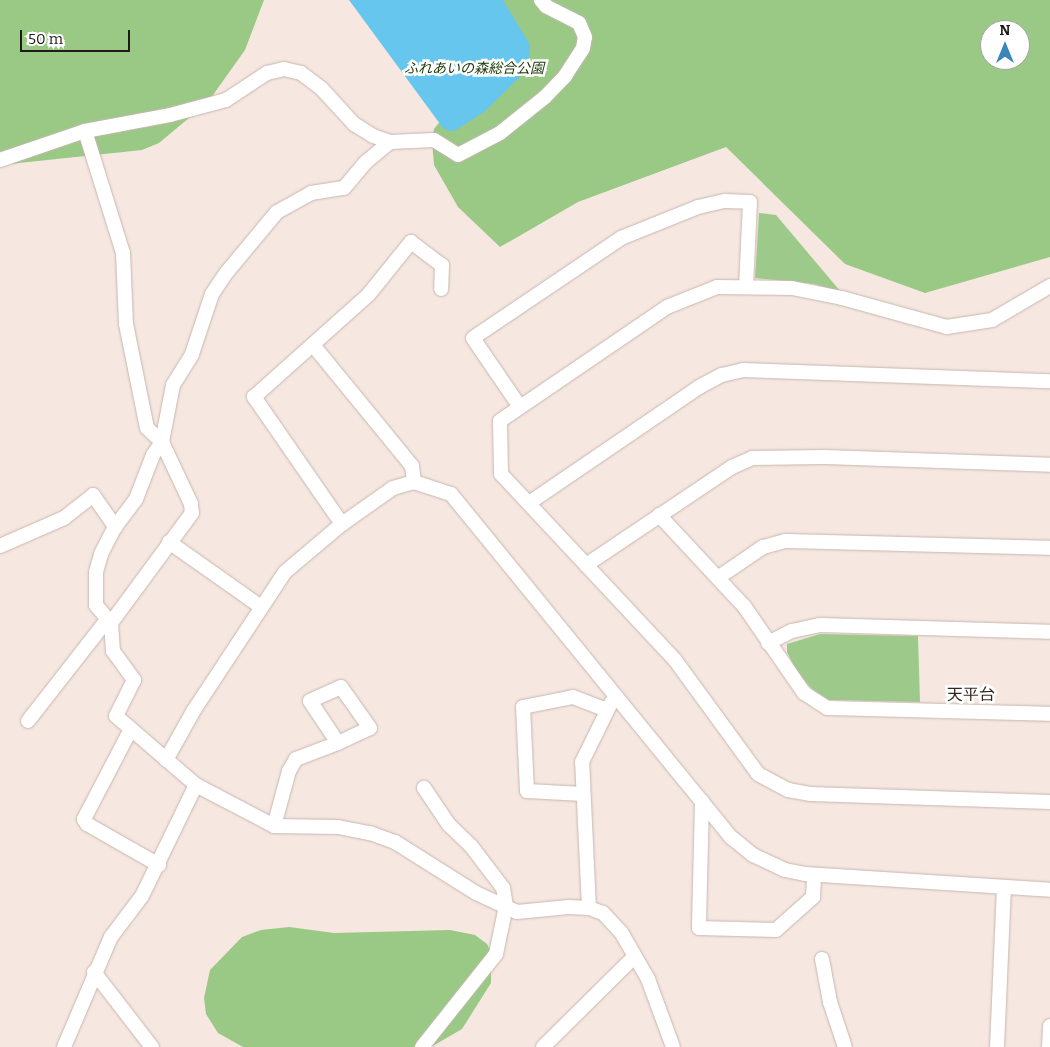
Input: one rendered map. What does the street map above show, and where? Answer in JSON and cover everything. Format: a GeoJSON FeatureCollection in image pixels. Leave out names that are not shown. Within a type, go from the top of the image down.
{"type":"FeatureCollection","features":[{"type":"Feature","properties":{"kind":"street"},"geometry":{"type":"LineString","coordinates":[[0,160],[85,131],[170,115],[226,100],[267,73],[284,69],[301,73],[321,88],[354,124],[390,142],[434,140],[458,155],[500,133],[545,97],[577,59],[585,37],[579,23],[546,6],[540,0]]}},
{"type":"Feature","properties":{"kind":"street"},"geometry":{"type":"LineString","coordinates":[[28,721],[109,621],[192,513],[191,504],[162,442],[147,428],[126,324],[123,253],[85,131]]}},
{"type":"Feature","properties":{"kind":"street"},"geometry":{"type":"LineString","coordinates":[[390,142],[344,188],[310,193],[277,212],[227,272],[212,294],[192,354],[174,386],[162,442],[153,455],[136,499],[115,527],[101,554],[96,572],[96,605],[109,621],[113,651],[134,680],[116,716],[196,785],[274,826],[338,827],[370,833],[395,842],[476,893],[517,912],[589,908],[614,922],[648,979],[673,1047]]}},
{"type":"Feature","properties":{"kind":"street"},"geometry":{"type":"LineString","coordinates":[[520,407],[473,338],[621,238],[698,207],[725,202],[750,202],[746,286]]}},
{"type":"Feature","properties":{"kind":"street"},"geometry":{"type":"LineString","coordinates":[[342,524],[254,397],[369,294],[411,242],[442,265],[441,289]]}},
{"type":"Feature","properties":{"kind":"street"},"geometry":{"type":"LineString","coordinates":[[1050,286],[992,320],[947,328],[842,298],[792,288],[717,287],[667,307],[500,421],[501,474],[676,660],[750,767],[772,783],[810,794],[1050,802]]}},
{"type":"Feature","properties":{"kind":"street"},"geometry":{"type":"LineString","coordinates":[[313,345],[412,466],[414,482]]}},
{"type":"Feature","properties":{"kind":"street"},"geometry":{"type":"LineString","coordinates":[[529,503],[699,387],[729,373],[743,370],[1050,381]]}},
{"type":"Feature","properties":{"kind":"street"},"geometry":{"type":"LineString","coordinates":[[586,565],[732,467],[752,458],[770,456],[1050,465]]}},
{"type":"Feature","properties":{"kind":"street"},"geometry":{"type":"LineString","coordinates":[[166,760],[194,710],[285,572],[342,524],[393,488],[414,482],[451,494],[732,838],[753,855],[785,870],[814,875],[875,876],[1004,888],[1050,890]]}},
{"type":"Feature","properties":{"kind":"street"},"geometry":{"type":"LineString","coordinates":[[0,546],[64,518],[93,495],[115,527]]}},
{"type":"Feature","properties":{"kind":"street"},"geometry":{"type":"LineString","coordinates":[[659,515],[719,577],[744,606],[804,693],[827,708],[1050,714]]}},
{"type":"Feature","properties":{"kind":"street"},"geometry":{"type":"LineString","coordinates":[[719,577],[763,546],[784,541],[1050,548]]}},
{"type":"Feature","properties":{"kind":"street"},"geometry":{"type":"LineString","coordinates":[[169,542],[261,607]]}},
{"type":"Feature","properties":{"kind":"street"},"geometry":{"type":"LineString","coordinates":[[768,643],[792,631],[820,625],[1050,632]]}},
{"type":"Feature","properties":{"kind":"street"},"geometry":{"type":"LineString","coordinates":[[589,908],[582,762],[615,693]]}},
{"type":"Feature","properties":{"kind":"street"},"geometry":{"type":"LineString","coordinates":[[583,794],[527,791],[523,707],[573,697],[607,710]]}},
{"type":"Feature","properties":{"kind":"street"},"geometry":{"type":"LineString","coordinates":[[130,729],[84,818],[87,824],[159,865]]}},
{"type":"Feature","properties":{"kind":"street"},"geometry":{"type":"LineString","coordinates":[[274,826],[289,771],[296,759],[338,742]]}},
{"type":"Feature","properties":{"kind":"street"},"geometry":{"type":"LineString","coordinates":[[64,1047],[94,972],[111,936],[142,896],[159,865],[196,785]]}},
{"type":"Feature","properties":{"kind":"street"},"geometry":{"type":"LineString","coordinates":[[422,1047],[496,954],[506,906],[503,888],[471,846],[450,825],[424,788]]}},
{"type":"Feature","properties":{"kind":"street"},"geometry":{"type":"LineString","coordinates":[[702,801],[699,928],[776,930],[813,896],[814,875]]}},
{"type":"Feature","properties":{"kind":"street"},"geometry":{"type":"LineString","coordinates":[[997,1047],[1004,888]]}},
{"type":"Feature","properties":{"kind":"street"},"geometry":{"type":"LineString","coordinates":[[543,1047],[634,957]]}},
{"type":"Feature","properties":{"kind":"street"},"geometry":{"type":"LineString","coordinates":[[822,959],[830,1002],[845,1047]]}},
{"type":"Feature","properties":{"kind":"street"},"geometry":{"type":"LineString","coordinates":[[94,972],[152,1047]]}},
{"type":"Feature","properties":{"kind":"street"},"geometry":{"type":"LineString","coordinates":[[1049,1047],[1050,1026]]}},
{"type":"Feature","properties":{"kind":"green space"},"geometry":{"type":"Polygon","coordinates":[[[0,0],[264,0],[245,50],[208,102],[159,143],[142,150],[0,165],[0,0]]]}},
{"type":"Feature","properties":{"kind":"green space","name":"ふれあいの森総合公園"},"geometry":{"type":"Polygon","coordinates":[[[465,0],[1050,0],[1050,257],[925,293],[845,264],[726,147],[578,202],[500,247],[458,207],[434,165],[432,141],[434,129],[446,114],[465,0]]]}},
{"type":"Feature","properties":{"kind":"green space"},"geometry":{"type":"Polygon","coordinates":[[[759,213],[776,215],[841,292],[814,284],[755,278],[759,213]]]}},
{"type":"Feature","properties":{"kind":"green space"},"geometry":{"type":"Polygon","coordinates":[[[820,634],[918,636],[920,702],[829,700],[814,691],[798,674],[787,652],[787,644],[820,634]]]}},
{"type":"Feature","properties":{"kind":"green space"},"geometry":{"type":"Polygon","coordinates":[[[289,927],[334,933],[450,930],[475,935],[487,944],[491,952],[491,983],[462,1029],[431,1047],[243,1047],[218,1033],[206,1014],[204,998],[210,970],[242,937],[261,930],[289,927]]]}},
{"type":"Feature","properties":{"kind":"water"},"geometry":{"type":"Polygon","coordinates":[[[349,0],[503,0],[530,45],[530,56],[524,73],[484,112],[456,130],[449,131],[443,128],[349,0]]]}},
{"type":"Feature","properties":{"kind":"district","name":"天平台"},"geometry":{"type":"Point","coordinates":[971,695]}}]}
